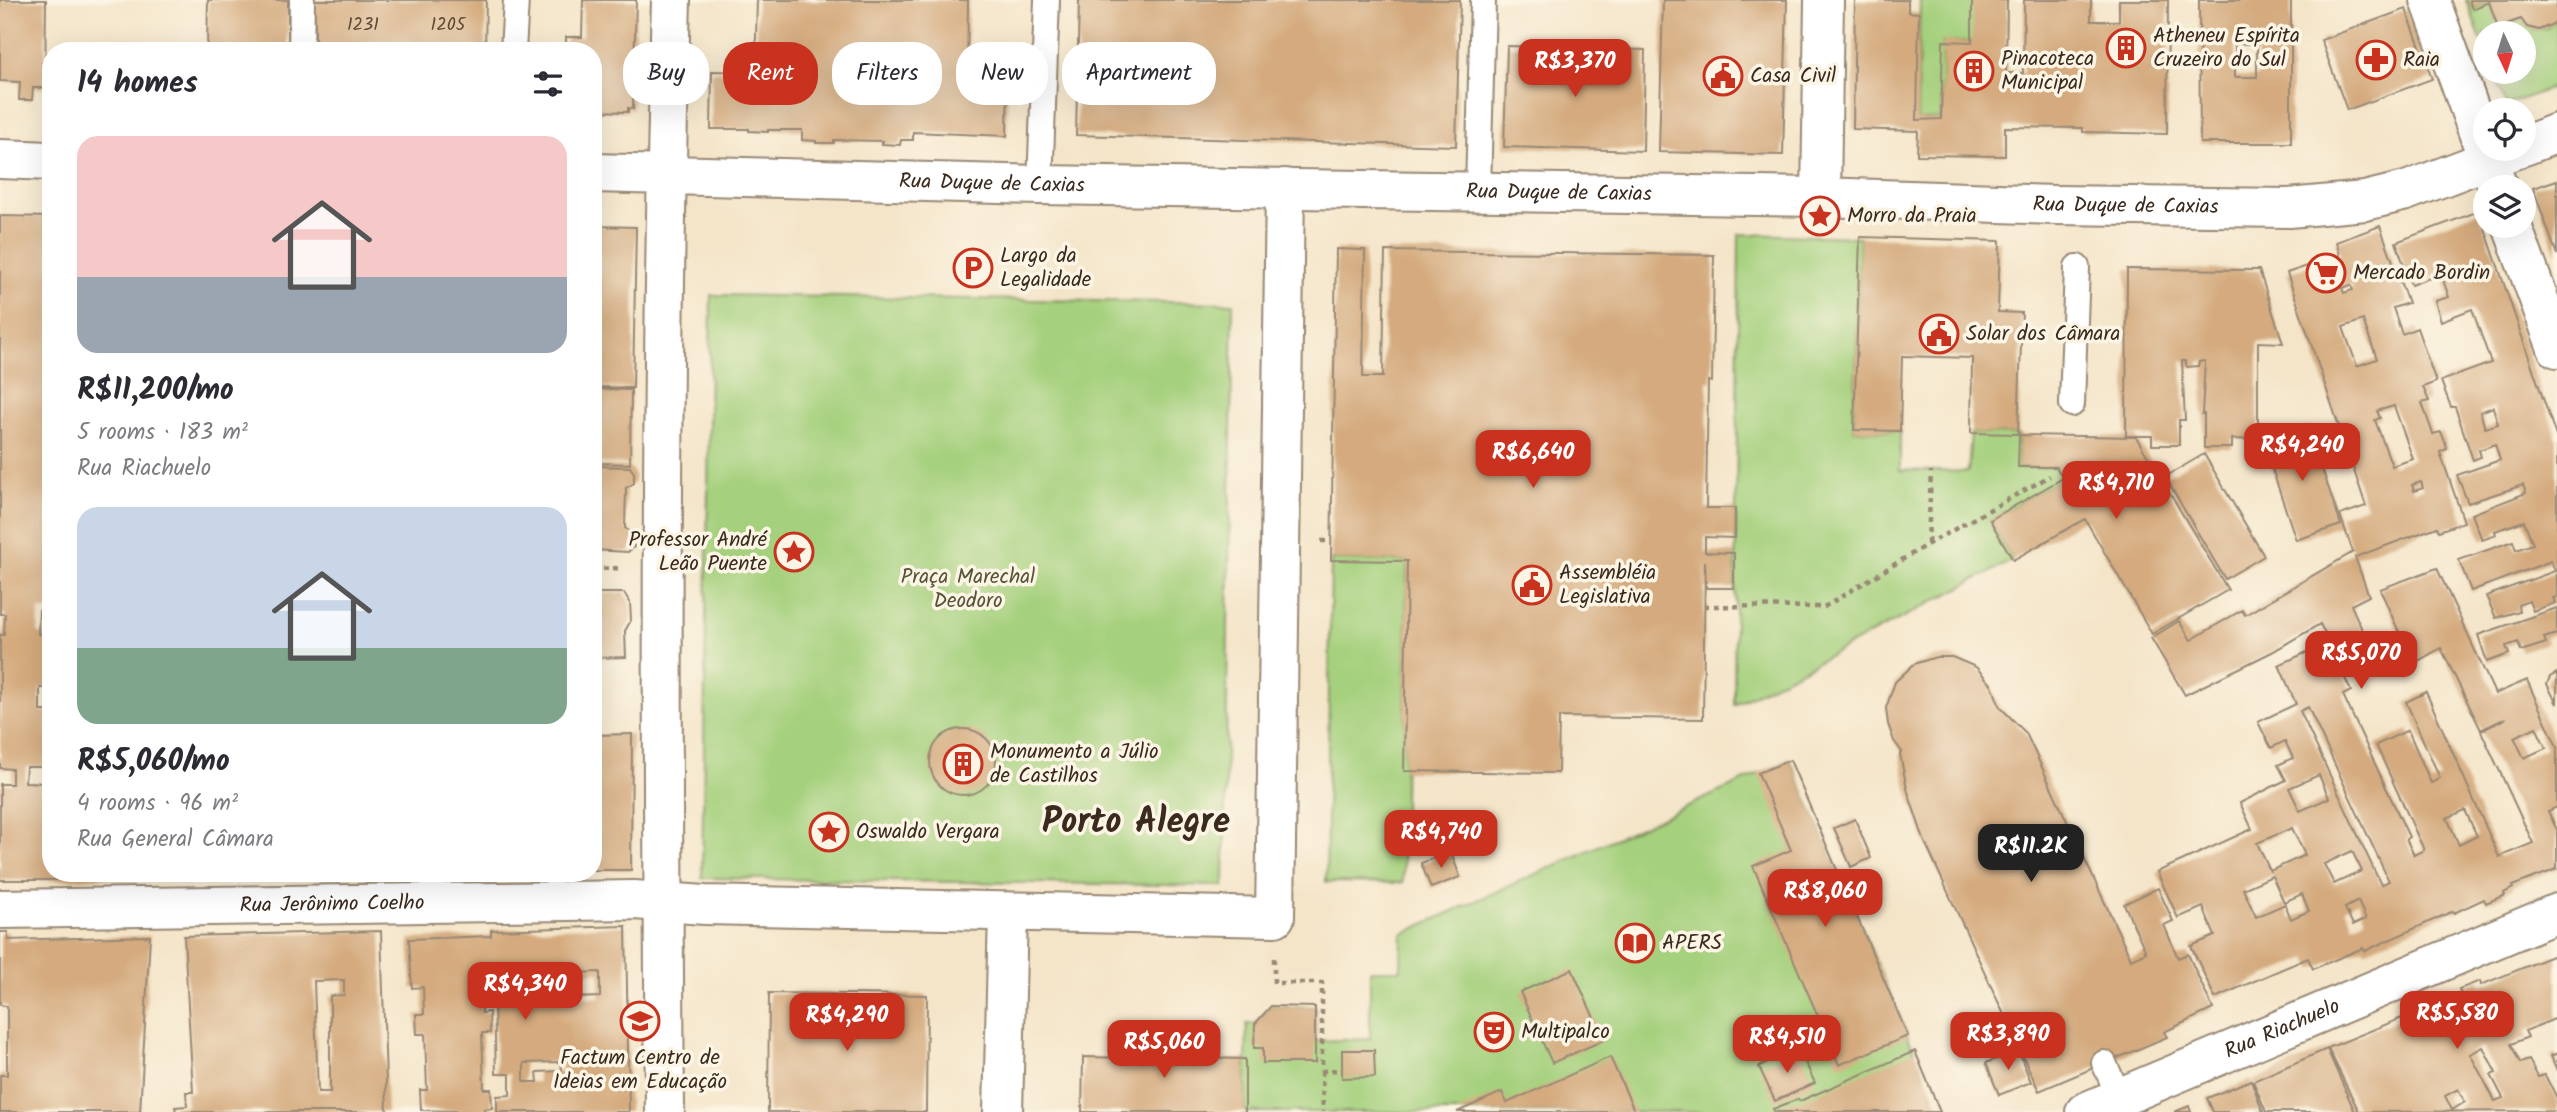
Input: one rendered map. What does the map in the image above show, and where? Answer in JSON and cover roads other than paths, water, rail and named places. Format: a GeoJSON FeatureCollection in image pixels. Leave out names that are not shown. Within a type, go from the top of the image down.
{"type":"FeatureCollection","features":[{"type":"Feature","properties":{"kind":"street"},"geometry":{"type":"LineString","coordinates":[[665,1112],[664,264],[671,0]]}},
{"type":"Feature","properties":{"kind":"street"},"geometry":{"type":"LineString","coordinates":[[1821,197],[1824,0]]}},
{"type":"Feature","properties":{"kind":"street"},"geometry":{"type":"LineString","coordinates":[[2430,0],[2501,165]]}},
{"type":"Feature","properties":{"kind":"street"},"geometry":{"type":"LineString","coordinates":[[2536,141],[2557,133]]}},
{"type":"Feature","properties":{"kind":"street"},"geometry":{"type":"LineString","coordinates":[[0,159],[42,161]]}},
{"type":"Feature","properties":{"kind":"street","name":"Rua Duque de Caxias"},"geometry":{"type":"LineString","coordinates":[[602,173],[2289,208],[2365,201],[2501,165]]}},
{"type":"Feature","properties":{"kind":"street"},"geometry":{"type":"LineString","coordinates":[[663,902],[1008,913],[1275,917],[1285,188]]}},
{"type":"Feature","properties":{"kind":"street"},"geometry":{"type":"LineString","coordinates":[[2516,238],[2557,348]]}},
{"type":"Feature","properties":{"kind":"street","name":"Rua Jerônimo Coelho"},"geometry":{"type":"LineString","coordinates":[[0,909],[634,900],[663,902]]}},
{"type":"Feature","properties":{"kind":"street"},"geometry":{"type":"LineString","coordinates":[[1003,1112],[1008,913]]}},
{"type":"Feature","properties":{"kind":"street","name":"Rua Riachuelo"},"geometry":{"type":"LineString","coordinates":[[2085,1112],[2557,913]]}},
{"type":"Feature","properties":{"kind":"lane"},"geometry":{"type":"LineString","coordinates":[[301,42],[302,0]]}},
{"type":"Feature","properties":{"kind":"lane"},"geometry":{"type":"LineString","coordinates":[[514,42],[516,0]]}},
{"type":"Feature","properties":{"kind":"lane"},"geometry":{"type":"LineString","coordinates":[[1040,184],[1047,0]]}},
{"type":"Feature","properties":{"kind":"lane"},"geometry":{"type":"LineString","coordinates":[[1478,191],[1483,0]]}},
{"type":"Feature","properties":{"kind":"lane"},"geometry":{"type":"LineString","coordinates":[[2072,404],[2077,267]]}},
{"type":"Feature","properties":{"kind":"lane"},"geometry":{"type":"LineString","coordinates":[[2104,1063],[2120,1098]]}},
{"type":"Feature","properties":{"kind":"place","name":"Atheneu Espírita Cruzeiro do Sul"},"geometry":{"type":"Point","coordinates":[2126,48]}},
{"type":"Feature","properties":{"kind":"place","name":"Raia"},"geometry":{"type":"Point","coordinates":[2376,60]}},
{"type":"Feature","properties":{"kind":"place","name":"Pinacoteca Municipal"},"geometry":{"type":"Point","coordinates":[1974,71]}},
{"type":"Feature","properties":{"kind":"place","name":"Casa Civil"},"geometry":{"type":"Point","coordinates":[1723,76]}},
{"type":"Feature","properties":{"kind":"place","name":"Morro da Praia"},"geometry":{"type":"Point","coordinates":[1820,216]}},
{"type":"Feature","properties":{"kind":"place","name":"Largo da Legalidade"},"geometry":{"type":"Point","coordinates":[973,268]}},
{"type":"Feature","properties":{"kind":"place","name":"Mercado Bordin"},"geometry":{"type":"Point","coordinates":[2326,273]}},
{"type":"Feature","properties":{"kind":"place","name":"Solar dos Câmara"},"geometry":{"type":"Point","coordinates":[1939,334]}},
{"type":"Feature","properties":{"kind":"place","name":"Professor André Leão Puente"},"geometry":{"type":"Point","coordinates":[794,552]}},
{"type":"Feature","properties":{"kind":"place","name":"Assembléia Legislativa"},"geometry":{"type":"Point","coordinates":[1532,585]}},
{"type":"Feature","properties":{"kind":"place","name":"Monumento a Júlio de Castilhos"},"geometry":{"type":"Point","coordinates":[963,764]}},
{"type":"Feature","properties":{"kind":"place","name":"Oswaldo Vergara"},"geometry":{"type":"Point","coordinates":[829,832]}},
{"type":"Feature","properties":{"kind":"place","name":"APERS"},"geometry":{"type":"Point","coordinates":[1635,943]}},
{"type":"Feature","properties":{"kind":"place","name":"Factum Centro de Ideias em Educação"},"geometry":{"type":"Point","coordinates":[640,1021]}},
{"type":"Feature","properties":{"kind":"place","name":"Multipalco"},"geometry":{"type":"Point","coordinates":[1494,1032]}},
{"type":"Feature","properties":{"kind":"district","name":"Porto Alegre"},"geometry":{"type":"Point","coordinates":[1136,823]}},
{"type":"Feature","properties":{"kind":"park label","name":"Praça Marechal Deodoro"},"geometry":{"type":"Point","coordinates":[968,589]}}]}
